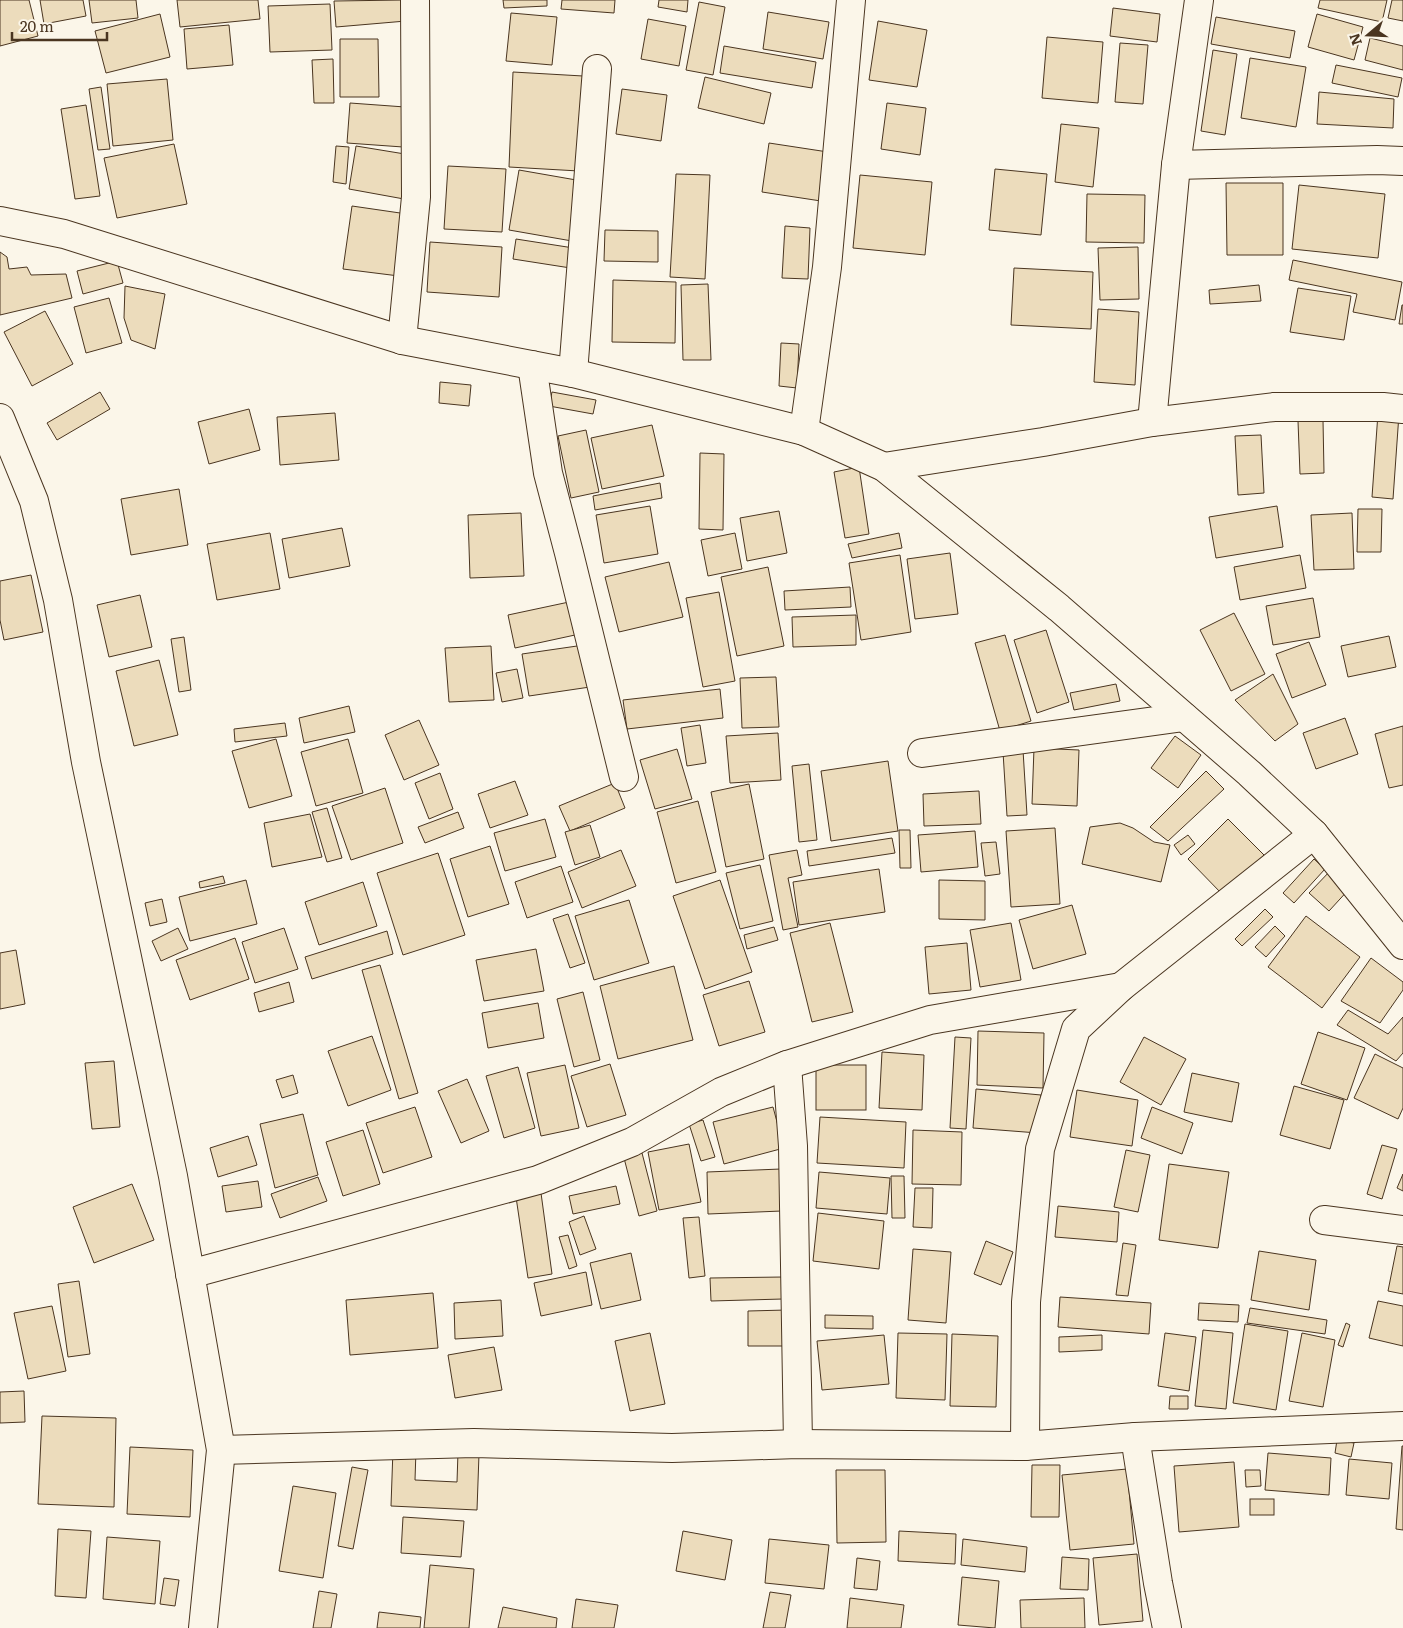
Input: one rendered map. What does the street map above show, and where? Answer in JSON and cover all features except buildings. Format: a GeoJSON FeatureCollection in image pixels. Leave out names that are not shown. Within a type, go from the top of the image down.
{"type":"FeatureCollection","features":[{"type":"Feature","properties":{"kind":"street"},"geometry":{"type":"LineString","coordinates":[[402,340],[416,197],[415,0]]}},
{"type":"Feature","properties":{"kind":"street"},"geometry":{"type":"LineString","coordinates":[[804,431],[827,267],[851,0]]}},
{"type":"Feature","properties":{"kind":"street"},"geometry":{"type":"LineString","coordinates":[[1152,422],[1176,164],[1199,0]]}},
{"type":"Feature","properties":{"kind":"street"},"geometry":{"type":"LineString","coordinates":[[573,373],[597,69]]}},
{"type":"Feature","properties":{"kind":"street"},"geometry":{"type":"LineString","coordinates":[[1176,164],[1403,161]]}},
{"type":"Feature","properties":{"kind":"street"},"geometry":{"type":"LineString","coordinates":[[0,221],[64,234],[402,340],[573,373],[804,431],[884,467],[1059,608],[1249,774],[1314,834],[1403,945]]}},
{"type":"Feature","properties":{"kind":"street"},"geometry":{"type":"LineString","coordinates":[[532,365],[548,473],[624,777]]}},
{"type":"Feature","properties":{"kind":"street"},"geometry":{"type":"LineString","coordinates":[[884,467],[1043,442],[1152,422],[1274,407],[1383,407],[1403,409]]}},
{"type":"Feature","properties":{"kind":"street"},"geometry":{"type":"LineString","coordinates":[[0,418],[34,501],[58,600],[86,762],[171,1166],[220,1450],[203,1628]]}},
{"type":"Feature","properties":{"kind":"street"},"geometry":{"type":"LineString","coordinates":[[922,753],[1184,717]]}},
{"type":"Feature","properties":{"kind":"street"},"geometry":{"type":"LineString","coordinates":[[1025,1446],[1026,1302],[1040,1149],[1076,1028],[1121,987],[1314,834]]}},
{"type":"Feature","properties":{"kind":"street"},"geometry":{"type":"LineString","coordinates":[[190,1274],[538,1180],[632,1142],[721,1092],[787,1065],[930,1020],[1121,987]]}},
{"type":"Feature","properties":{"kind":"street"},"geometry":{"type":"LineString","coordinates":[[787,1065],[793,1146],[798,1444]]}},
{"type":"Feature","properties":{"kind":"street"},"geometry":{"type":"LineString","coordinates":[[1324,1220],[1403,1230]]}},
{"type":"Feature","properties":{"kind":"street"},"geometry":{"type":"LineString","coordinates":[[220,1450],[474,1442],[672,1448],[798,1444],[1025,1446],[1135,1437],[1403,1426]]}},
{"type":"Feature","properties":{"kind":"street"},"geometry":{"type":"LineString","coordinates":[[1135,1437],[1167,1628]]}}]}
